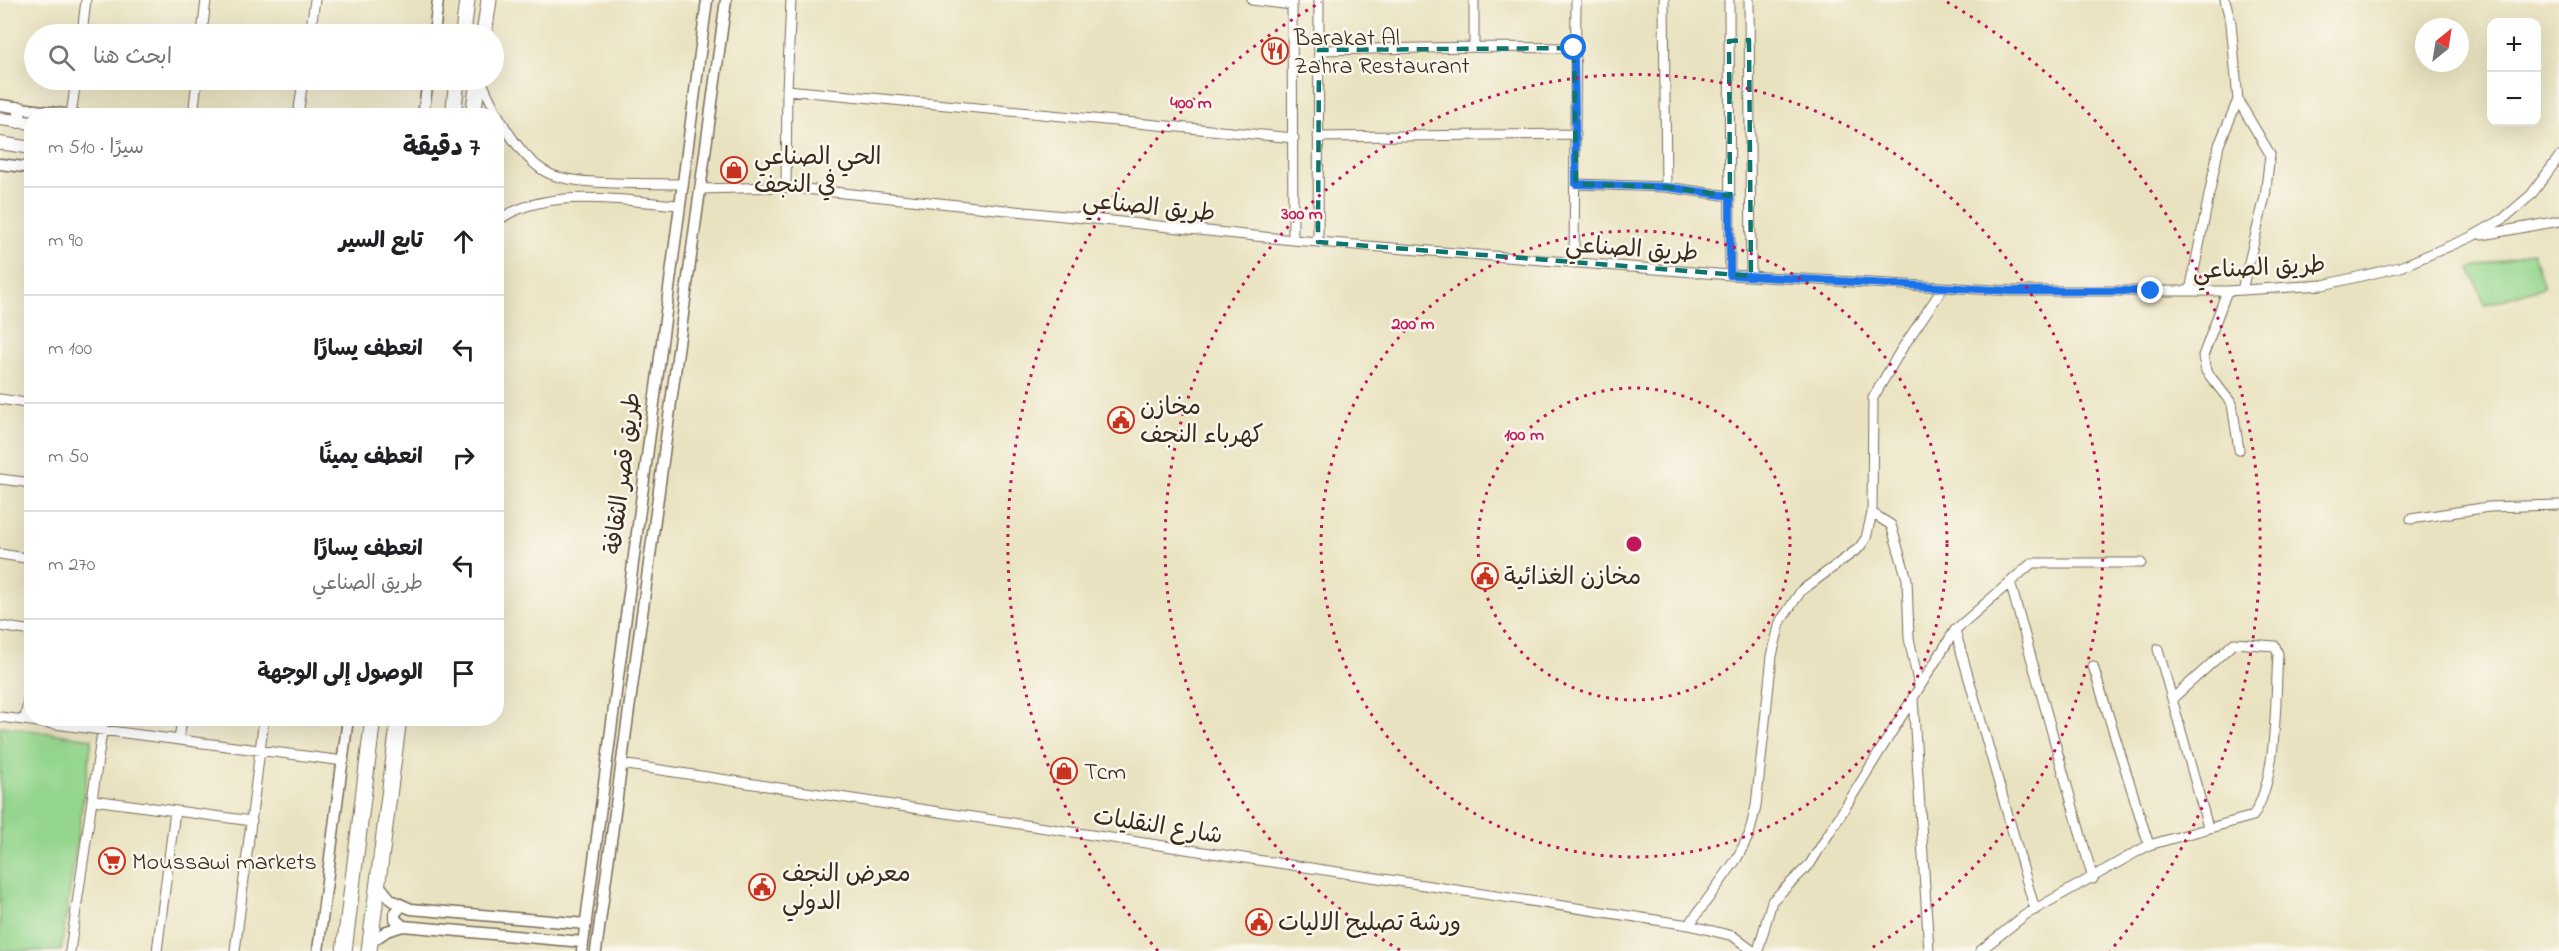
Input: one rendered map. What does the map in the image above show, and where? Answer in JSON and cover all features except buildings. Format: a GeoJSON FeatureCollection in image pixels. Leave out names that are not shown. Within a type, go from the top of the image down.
{"type":"FeatureCollection","features":[{"type":"Feature","properties":{"kind":"highway"},"geometry":{"type":"LineString","coordinates":[[464,24],[467,0]]}},
{"type":"Feature","properties":{"kind":"highway"},"geometry":{"type":"LineString","coordinates":[[485,24],[489,0]]}},
{"type":"Feature","properties":{"kind":"highway"},"geometry":{"type":"LineString","coordinates":[[454,108],[456,90]]}},
{"type":"Feature","properties":{"kind":"highway"},"geometry":{"type":"LineString","coordinates":[[474,108],[477,90]]}},
{"type":"Feature","properties":{"kind":"highway"},"geometry":{"type":"LineString","coordinates":[[344,951],[372,726]]}},
{"type":"Feature","properties":{"kind":"highway"},"geometry":{"type":"LineString","coordinates":[[370,946],[398,726]]}},
{"type":"Feature","properties":{"kind":"highway"},"geometry":{"type":"LineString","coordinates":[[362,806],[365,813],[372,818],[380,818],[387,814]]}},
{"type":"Feature","properties":{"kind":"highway"},"geometry":{"type":"LineString","coordinates":[[354,864],[362,856],[370,856],[377,860],[380,868]]}},
{"type":"Feature","properties":{"kind":"main road"},"geometry":{"type":"LineString","coordinates":[[20,108],[24,119]]}},
{"type":"Feature","properties":{"kind":"main road"},"geometry":{"type":"LineString","coordinates":[[0,119],[24,122]]}},
{"type":"Feature","properties":{"kind":"main road"},"geometry":{"type":"LineString","coordinates":[[0,143],[24,147]]}},
{"type":"Feature","properties":{"kind":"street"},"geometry":{"type":"LineString","coordinates":[[83,24],[86,0]]}},
{"type":"Feature","properties":{"kind":"street"},"geometry":{"type":"LineString","coordinates":[[203,24],[206,0]]}},
{"type":"Feature","properties":{"kind":"street"},"geometry":{"type":"LineString","coordinates":[[311,24],[315,0]]}},
{"type":"Feature","properties":{"kind":"street"},"geometry":{"type":"LineString","coordinates":[[435,24],[438,0]]}},
{"type":"Feature","properties":{"kind":"street","name":"طريق قصر الثقافة"},"geometry":{"type":"LineString","coordinates":[[583,947],[707,0]]}},
{"type":"Feature","properties":{"kind":"street","name":"طريق قصر الثقافة"},"geometry":{"type":"LineString","coordinates":[[596,951],[726,0]]}},
{"type":"Feature","properties":{"kind":"street"},"geometry":{"type":"LineString","coordinates":[[786,187],[791,0]]}},
{"type":"Feature","properties":{"kind":"street"},"geometry":{"type":"LineString","coordinates":[[1252,0],[1292,2],[1293,240]]}},
{"type":"Feature","properties":{"kind":"street"},"geometry":{"type":"LineString","coordinates":[[1318,242],[1319,0]]}},
{"type":"Feature","properties":{"kind":"street"},"geometry":{"type":"LineString","coordinates":[[1474,0],[1474,47]]}},
{"type":"Feature","properties":{"kind":"street"},"geometry":{"type":"LineString","coordinates":[[1574,263],[1576,0]]}},
{"type":"Feature","properties":{"kind":"street"},"geometry":{"type":"LineString","coordinates":[[1664,0],[1666,187]]}},
{"type":"Feature","properties":{"kind":"street"},"geometry":{"type":"LineString","coordinates":[[1729,0],[1730,275]]}},
{"type":"Feature","properties":{"kind":"street"},"geometry":{"type":"LineString","coordinates":[[1749,0],[1751,276]]}},
{"type":"Feature","properties":{"kind":"street"},"geometry":{"type":"LineString","coordinates":[[2225,0],[2231,24],[2238,100],[2270,154],[2265,197],[2242,290]]}},
{"type":"Feature","properties":{"kind":"street"},"geometry":{"type":"LineString","coordinates":[[1730,41],[1749,40]]}},
{"type":"Feature","properties":{"kind":"street"},"geometry":{"type":"LineString","coordinates":[[1319,50],[1574,48]]}},
{"type":"Feature","properties":{"kind":"street"},"geometry":{"type":"LineString","coordinates":[[75,108],[76,90]]}},
{"type":"Feature","properties":{"kind":"street"},"geometry":{"type":"LineString","coordinates":[[194,108],[196,90]]}},
{"type":"Feature","properties":{"kind":"street"},"geometry":{"type":"LineString","coordinates":[[299,108],[302,90]]}},
{"type":"Feature","properties":{"kind":"street"},"geometry":{"type":"LineString","coordinates":[[424,108],[427,90]]}},
{"type":"Feature","properties":{"kind":"street"},"geometry":{"type":"LineString","coordinates":[[484,90],[494,108]]}},
{"type":"Feature","properties":{"kind":"street"},"geometry":{"type":"LineString","coordinates":[[787,90],[1294,138]]}},
{"type":"Feature","properties":{"kind":"street"},"geometry":{"type":"LineString","coordinates":[[2190,291],[2219,145],[2238,100]]}},
{"type":"Feature","properties":{"kind":"street"},"geometry":{"type":"LineString","coordinates":[[0,105],[24,109]]}},
{"type":"Feature","properties":{"kind":"street"},"geometry":{"type":"LineString","coordinates":[[504,124],[530,160],[549,174],[576,180],[682,184]]}},
{"type":"Feature","properties":{"kind":"street"},"geometry":{"type":"LineString","coordinates":[[1318,137],[1576,134]]}},
{"type":"Feature","properties":{"kind":"street"},"geometry":{"type":"LineString","coordinates":[[687,148],[706,151]]}},
{"type":"Feature","properties":{"kind":"street","name":"طريق الصناعي"},"geometry":{"type":"LineString","coordinates":[[700,189],[786,187],[1293,240],[1730,275],[2012,291],[2227,291],[2323,285],[2400,267],[2471,237],[2495,224],[2518,208],[2543,181],[2559,157]]}},
{"type":"Feature","properties":{"kind":"street"},"geometry":{"type":"LineString","coordinates":[[0,164],[24,167]]}},
{"type":"Feature","properties":{"kind":"street"},"geometry":{"type":"LineString","coordinates":[[1576,184],[1666,187],[1730,196]]}},
{"type":"Feature","properties":{"kind":"street"},"geometry":{"type":"LineString","coordinates":[[504,218],[528,205],[552,200],[598,200],[679,205]]}},
{"type":"Feature","properties":{"kind":"street"},"geometry":{"type":"LineString","coordinates":[[2471,237],[2559,221]]}},
{"type":"Feature","properties":{"kind":"street"},"geometry":{"type":"LineString","coordinates":[[1689,924],[1736,861],[1752,828],[1772,656],[1780,622],[1789,605],[1801,591],[1859,548],[1869,532],[1872,513],[1873,398],[1901,350],[1943,288]]}},
{"type":"Feature","properties":{"kind":"street"},"geometry":{"type":"LineString","coordinates":[[2227,291],[2203,356],[2206,371],[2232,404],[2238,450]]}},
{"type":"Feature","properties":{"kind":"street"},"geometry":{"type":"LineString","coordinates":[[659,355],[677,355]]}},
{"type":"Feature","properties":{"kind":"street"},"geometry":{"type":"LineString","coordinates":[[0,399],[24,402]]}},
{"type":"Feature","properties":{"kind":"street"},"geometry":{"type":"LineString","coordinates":[[0,478],[24,482]]}},
{"type":"Feature","properties":{"kind":"street"},"geometry":{"type":"LineString","coordinates":[[2411,519],[2489,507],[2559,505]]}},
{"type":"Feature","properties":{"kind":"street"},"geometry":{"type":"LineString","coordinates":[[1872,513],[1891,525],[1907,579],[1909,638],[1919,687]]}},
{"type":"Feature","properties":{"kind":"street"},"geometry":{"type":"LineString","coordinates":[[0,554],[24,558]]}},
{"type":"Feature","properties":{"kind":"street"},"geometry":{"type":"LineString","coordinates":[[1756,951],[1772,901],[1810,864],[1954,630],[2032,563],[2141,563]]}},
{"type":"Feature","properties":{"kind":"street"},"geometry":{"type":"LineString","coordinates":[[2010,582],[2092,879]]}},
{"type":"Feature","properties":{"kind":"street"},"geometry":{"type":"LineString","coordinates":[[0,626],[24,630]]}},
{"type":"Feature","properties":{"kind":"street"},"geometry":{"type":"LineString","coordinates":[[1954,630],[2035,910]]}},
{"type":"Feature","properties":{"kind":"street"},"geometry":{"type":"LineString","coordinates":[[1980,951],[2035,910],[2149,845],[2253,816],[2259,806],[2271,765],[2278,654],[2275,646],[2234,643],[2172,699]]}},
{"type":"Feature","properties":{"kind":"street"},"geometry":{"type":"LineString","coordinates":[[2158,649],[2208,827]]}},
{"type":"Feature","properties":{"kind":"street"},"geometry":{"type":"LineString","coordinates":[[2093,666],[2149,845]]}},
{"type":"Feature","properties":{"kind":"street"},"geometry":{"type":"LineString","coordinates":[[1913,697],[1929,951]]}},
{"type":"Feature","properties":{"kind":"street"},"geometry":{"type":"LineString","coordinates":[[0,717],[24,720]]}},
{"type":"Feature","properties":{"kind":"street"},"geometry":{"type":"LineString","coordinates":[[72,726],[344,761]]}},
{"type":"Feature","properties":{"kind":"street"},"geometry":{"type":"LineString","coordinates":[[70,951],[103,726]]}},
{"type":"Feature","properties":{"kind":"street"},"geometry":{"type":"LineString","coordinates":[[179,740],[181,726]]}},
{"type":"Feature","properties":{"kind":"street"},"geometry":{"type":"LineString","coordinates":[[235,951],[263,726]]}},
{"type":"Feature","properties":{"kind":"street"},"geometry":{"type":"LineString","coordinates":[[318,951],[347,726]]}},
{"type":"Feature","properties":{"kind":"street","name":"شارع النقليات"},"geometry":{"type":"LineString","coordinates":[[621,764],[1689,924],[1733,936],[1756,951]]}},
{"type":"Feature","properties":{"kind":"street"},"geometry":{"type":"LineString","coordinates":[[93,800],[252,821]]}},
{"type":"Feature","properties":{"kind":"street"},"geometry":{"type":"LineString","coordinates":[[157,951],[175,811]]}},
{"type":"Feature","properties":{"kind":"street"},"geometry":{"type":"LineString","coordinates":[[378,884],[391,900],[417,910],[586,924]]}},
{"type":"Feature","properties":{"kind":"street"},"geometry":{"type":"LineString","coordinates":[[402,906],[397,909],[395,919],[403,926]]}},
{"type":"Feature","properties":{"kind":"street"},"geometry":{"type":"LineString","coordinates":[[370,946],[387,931],[403,926],[583,947]]}},
{"type":"Feature","properties":{"kind":"highlighted area"},"geometry":{"type":"Polygon","coordinates":[[[1749,40],[1751,276],[1318,242],[1319,50],[1574,48],[1576,184],[1666,187],[1730,196],[1729,41],[1749,40]]]}},
{"type":"Feature","properties":{"kind":"green space"},"geometry":{"type":"Polygon","coordinates":[[[2533,252],[2544,287],[2485,305],[2470,268],[2533,252]]]}},
{"type":"Feature","properties":{"kind":"green space"},"geometry":{"type":"Polygon","coordinates":[[[0,726],[92,739],[61,951],[0,951],[0,726]]]}},
{"type":"Feature","properties":{"kind":"place","name":"Barakat Al Zahra Restaurant"},"geometry":{"type":"Point","coordinates":[1275,51]}},
{"type":"Feature","properties":{"kind":"place","name":"الحي الصناعي في النجف"},"geometry":{"type":"Point","coordinates":[734,170]}},
{"type":"Feature","properties":{"kind":"place","name":"مخازن كهرباء النجف"},"geometry":{"type":"Point","coordinates":[1121,420]}},
{"type":"Feature","properties":{"kind":"place","name":"مخازن الغذائية"},"geometry":{"type":"Point","coordinates":[1485,576]}},
{"type":"Feature","properties":{"kind":"place","name":"Tcm"},"geometry":{"type":"Point","coordinates":[1064,771]}},
{"type":"Feature","properties":{"kind":"place","name":"Moussawi markets"},"geometry":{"type":"Point","coordinates":[112,861]}},
{"type":"Feature","properties":{"kind":"place","name":"معرض النجف الدولي"},"geometry":{"type":"Point","coordinates":[762,887]}},
{"type":"Feature","properties":{"kind":"place","name":"ورشة تصليح الاليات"},"geometry":{"type":"Point","coordinates":[1259,922]}},
{"type":"Feature","properties":{"kind":"route"},"geometry":{"type":"LineString","coordinates":[[1574,48],[1576,184],[1666,187],[1730,196],[1730,275],[2012,291],[2151,291]]}}]}
